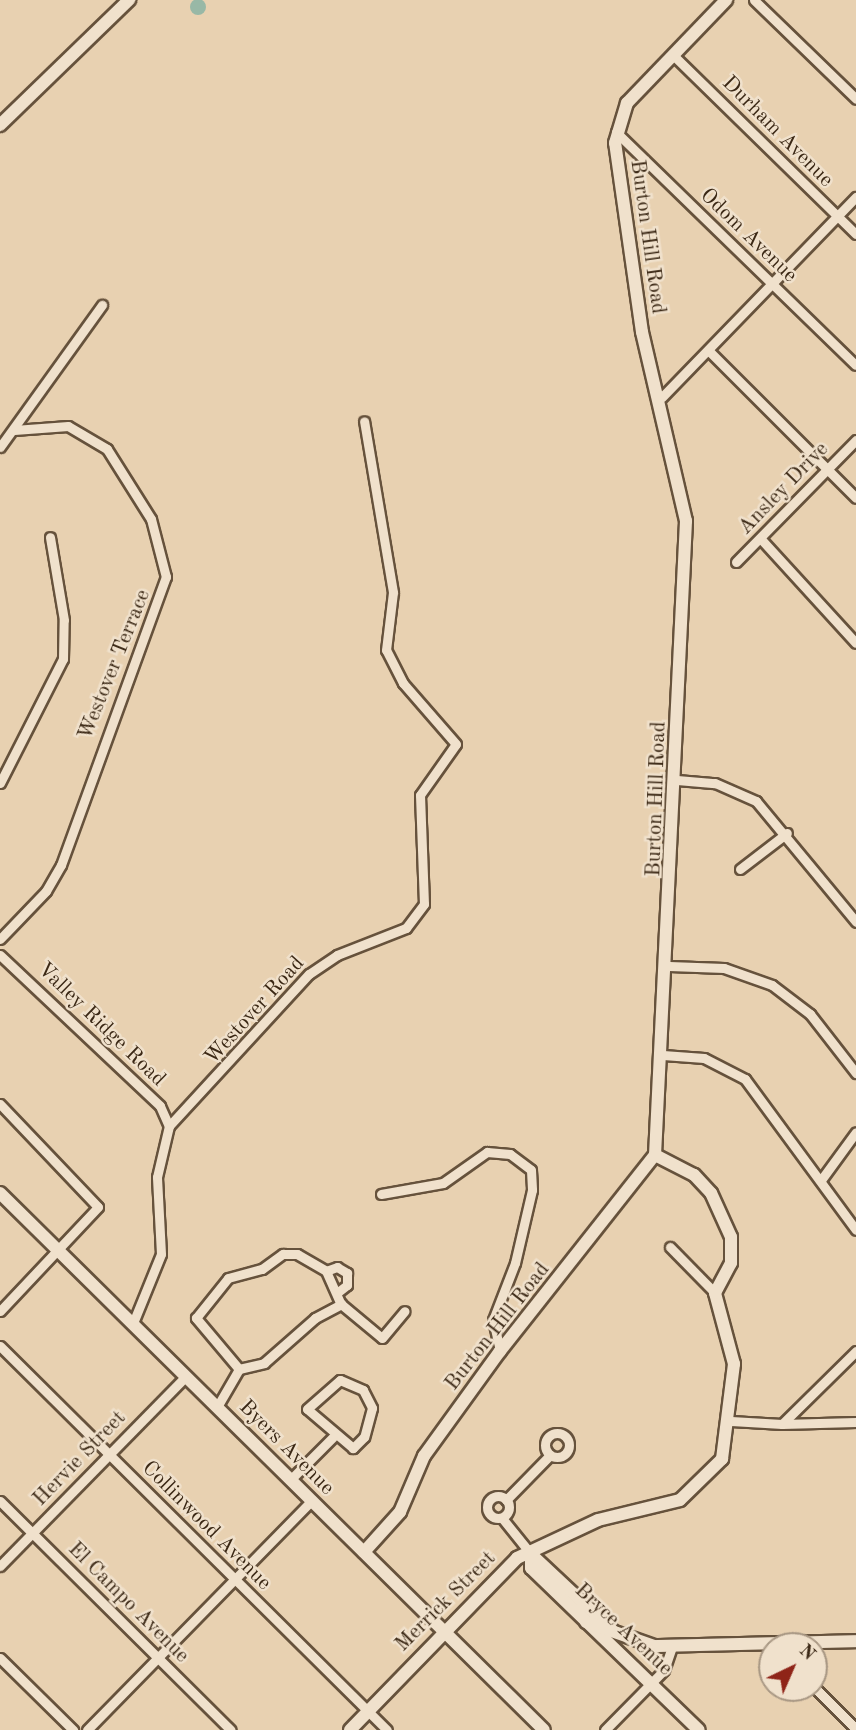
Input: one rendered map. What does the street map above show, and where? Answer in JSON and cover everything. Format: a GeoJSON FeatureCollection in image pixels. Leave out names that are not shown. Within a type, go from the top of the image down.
{"type":"FeatureCollection","features":[{"type":"Feature","properties":{"kind":"street"},"geometry":{"type":"LineString","coordinates":[[0,124],[129,0]]}},
{"type":"Feature","properties":{"kind":"street","name":"Burton Hill Road"},"geometry":{"type":"LineString","coordinates":[[364,1552],[400,1512],[424,1456],[500,1350],[654,1155],[669,966],[687,546],[662,397],[635,292],[616,132],[627,103],[726,0]]}},
{"type":"Feature","properties":{"kind":"street"},"geometry":{"type":"LineString","coordinates":[[754,0],[856,99]]}},
{"type":"Feature","properties":{"kind":"street","name":"Durham Avenue"},"geometry":{"type":"LineString","coordinates":[[673,55],[856,234]]}},
{"type":"Feature","properties":{"kind":"street","name":"Odom Avenue"},"geometry":{"type":"LineString","coordinates":[[616,132],[856,365]]}},
{"type":"Feature","properties":{"kind":"street"},"geometry":{"type":"LineString","coordinates":[[662,397],[856,197]]}},
{"type":"Feature","properties":{"kind":"street"},"geometry":{"type":"LineString","coordinates":[[0,447],[102,304]]}},
{"type":"Feature","properties":{"kind":"street"},"geometry":{"type":"LineString","coordinates":[[708,350],[856,498]]}},
{"type":"Feature","properties":{"kind":"street","name":"Westover Road"},"geometry":{"type":"LineString","coordinates":[[133,1323],[161,1254],[156,1177],[169,1126],[309,974],[406,928],[424,904],[420,795],[456,744],[388,657],[391,568],[364,421]]}},
{"type":"Feature","properties":{"kind":"street","name":"Westover Terrace"},"geometry":{"type":"LineString","coordinates":[[0,939],[46,891],[61,865],[166,577],[152,519],[107,449],[68,426],[14,430]]}},
{"type":"Feature","properties":{"kind":"street","name":"Ansley Drive"},"geometry":{"type":"LineString","coordinates":[[737,562],[856,440]]}},
{"type":"Feature","properties":{"kind":"street"},"geometry":{"type":"LineString","coordinates":[[0,783],[63,659],[64,620],[50,537]]}},
{"type":"Feature","properties":{"kind":"street"},"geometry":{"type":"LineString","coordinates":[[760,538],[856,643]]}},
{"type":"Feature","properties":{"kind":"street"},"geometry":{"type":"LineString","coordinates":[[677,780],[739,792],[787,833],[856,922]]}},
{"type":"Feature","properties":{"kind":"street"},"geometry":{"type":"LineString","coordinates":[[740,869],[787,833]]}},
{"type":"Feature","properties":{"kind":"street","name":"Valley Ridge Road"},"geometry":{"type":"LineString","coordinates":[[0,955],[160,1106],[169,1126]]}},
{"type":"Feature","properties":{"kind":"street"},"geometry":{"type":"LineString","coordinates":[[669,966],[732,970],[772,985],[810,1014],[856,1073]]}},
{"type":"Feature","properties":{"kind":"street"},"geometry":{"type":"LineString","coordinates":[[663,1055],[704,1058],[737,1072],[821,1180],[856,1230]]}},
{"type":"Feature","properties":{"kind":"street"},"geometry":{"type":"LineString","coordinates":[[0,1104],[97,1203],[59,1250],[0,1311]]}},
{"type":"Feature","properties":{"kind":"street"},"geometry":{"type":"LineString","coordinates":[[821,1180],[856,1132]]}},
{"type":"Feature","properties":{"kind":"street"},"geometry":{"type":"LineString","coordinates":[[381,1194],[443,1183],[487,1152],[510,1154],[531,1170],[533,1191],[515,1264],[493,1320],[500,1350]]}},
{"type":"Feature","properties":{"kind":"street"},"geometry":{"type":"LineString","coordinates":[[654,1155],[694,1175],[723,1212],[733,1253],[715,1293],[670,1247]]}},
{"type":"Feature","properties":{"kind":"street","name":"Byers Avenue"},"geometry":{"type":"LineString","coordinates":[[0,1193],[544,1730]]}},
{"type":"Feature","properties":{"kind":"street"},"geometry":{"type":"LineString","coordinates":[[239,1370],[196,1318],[209,1295],[239,1271],[262,1269],[283,1254],[297,1254],[326,1271],[338,1292],[341,1304],[382,1338],[405,1311]]}},
{"type":"Feature","properties":{"kind":"street"},"geometry":{"type":"LineString","coordinates":[[326,1271],[337,1267],[347,1273],[347,1285],[338,1292]]}},
{"type":"Feature","properties":{"kind":"street","name":"Merrick Street"},"geometry":{"type":"LineString","coordinates":[[350,1730],[505,1567],[598,1520],[680,1500],[722,1459],[731,1421],[734,1364],[715,1293]]}},
{"type":"Feature","properties":{"kind":"street"},"geometry":{"type":"LineString","coordinates":[[217,1407],[239,1370],[264,1363],[341,1304]]}},
{"type":"Feature","properties":{"kind":"street","name":"Collinwood Avenue"},"geometry":{"type":"LineString","coordinates":[[0,1346],[387,1730]]}},
{"type":"Feature","properties":{"kind":"street"},"geometry":{"type":"LineString","coordinates":[[782,1424],[856,1351]]}},
{"type":"Feature","properties":{"kind":"street","name":"Hervie Street"},"geometry":{"type":"LineString","coordinates":[[0,1566],[186,1376]]}},
{"type":"Feature","properties":{"kind":"street"},"geometry":{"type":"LineString","coordinates":[[345,1380],[364,1392],[371,1418],[358,1447],[333,1437],[307,1409],[329,1383],[345,1380]]}},
{"type":"Feature","properties":{"kind":"street"},"geometry":{"type":"LineString","coordinates":[[731,1421],[782,1424],[856,1422]]}},
{"type":"Feature","properties":{"kind":"street"},"geometry":{"type":"LineString","coordinates":[[291,1479],[333,1437]]}},
{"type":"Feature","properties":{"kind":"street"},"geometry":{"type":"LineString","coordinates":[[502,1518],[506,1500],[550,1454]]}},
{"type":"Feature","properties":{"kind":"street","name":"Bryce Avenue"},"geometry":{"type":"LineString","coordinates":[[506,1500],[499,1496],[486,1504],[493,1518],[502,1518],[531,1554],[620,1636]]}},
{"type":"Feature","properties":{"kind":"street"},"geometry":{"type":"LineString","coordinates":[[87,1730],[312,1500]]}},
{"type":"Feature","properties":{"kind":"street","name":"El Campo Avenue"},"geometry":{"type":"LineString","coordinates":[[0,1502],[231,1730]]}},
{"type":"Feature","properties":{"kind":"street","name":"Bryce Avenue"},"geometry":{"type":"LineString","coordinates":[[531,1554],[531,1568],[649,1685],[699,1730]]}},
{"type":"Feature","properties":{"kind":"street"},"geometry":{"type":"LineString","coordinates":[[586,1622],[620,1636],[671,1647],[758,1645]]}},
{"type":"Feature","properties":{"kind":"street"},"geometry":{"type":"LineString","coordinates":[[828,1642],[856,1641]]}},
{"type":"Feature","properties":{"kind":"street"},"geometry":{"type":"LineString","coordinates":[[605,1730],[664,1670],[671,1647]]}},
{"type":"Feature","properties":{"kind":"street"},"geometry":{"type":"LineString","coordinates":[[0,1658],[74,1730]]}},
{"type":"Feature","properties":{"kind":"street"},"geometry":{"type":"LineString","coordinates":[[828,1701],[856,1729]]}},
{"type":"Feature","properties":{"kind":"shaded area"},"geometry":{"type":"Polygon","coordinates":[[[195,-1],[201,-1],[206,7],[204,13],[195,15],[190,10],[190,4],[195,-1]]]}}]}
